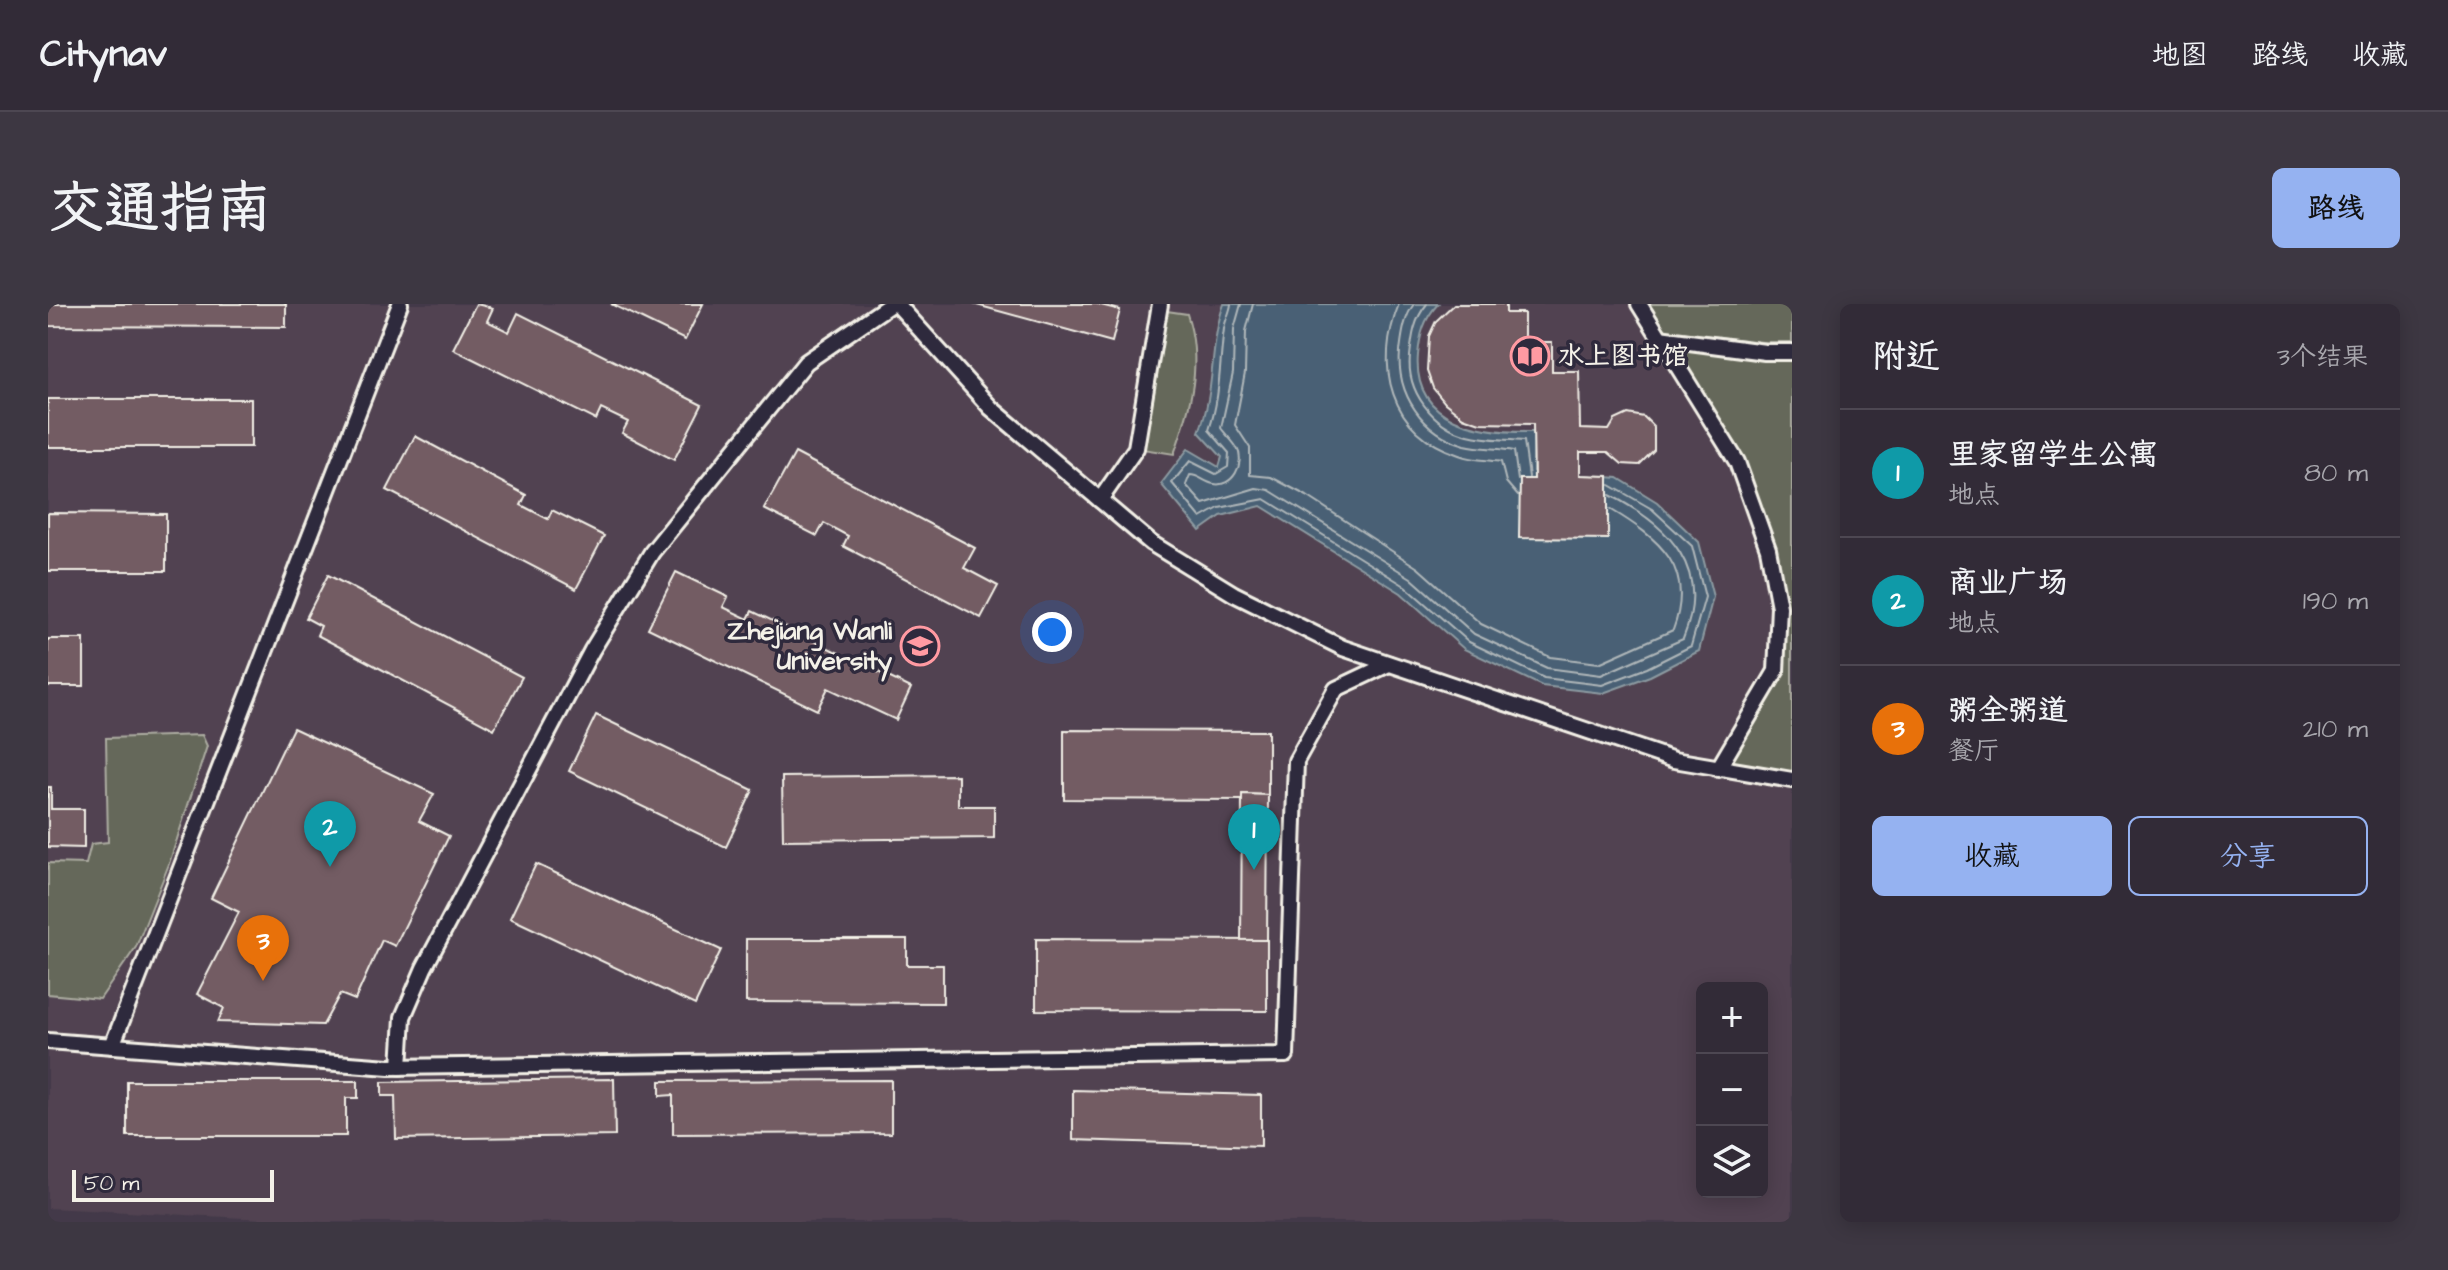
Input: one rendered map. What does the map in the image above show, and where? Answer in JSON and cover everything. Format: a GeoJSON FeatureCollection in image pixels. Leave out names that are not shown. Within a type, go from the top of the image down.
{"type":"FeatureCollection","features":[{"type":"Feature","properties":{"kind":"lane"},"geometry":{"type":"LineString","coordinates":[[112,1046],[400,304]]}},
{"type":"Feature","properties":{"kind":"lane"},"geometry":{"type":"LineString","coordinates":[[400,1067],[403,1017],[424,968],[592,650],[652,552],[806,362],[894,304],[991,408],[1151,543],[1234,594],[1343,648],[1674,760],[1792,780]]}},
{"type":"Feature","properties":{"kind":"lane"},"geometry":{"type":"LineString","coordinates":[[1100,500],[1136,448],[1160,304]]}},
{"type":"Feature","properties":{"kind":"lane"},"geometry":{"type":"LineString","coordinates":[[1639,304],[1737,462],[1768,549],[1779,607],[1776,671],[1718,769]]}},
{"type":"Feature","properties":{"kind":"lane"},"geometry":{"type":"LineString","coordinates":[[1659,338],[1792,352]]}},
{"type":"Feature","properties":{"kind":"lane"},"geometry":{"type":"LineString","coordinates":[[48,1041],[400,1067],[1286,1055],[1296,761],[1336,689],[1389,664]]}},
{"type":"Feature","properties":{"kind":"shaded area","name":"Zhejiang Wanli University"},"geometry":{"type":"Polygon","coordinates":[[[48,304],[1792,304],[1792,1222],[322,1222],[48,1208],[48,304]]]}},
{"type":"Feature","properties":{"kind":"green space"},"geometry":{"type":"Polygon","coordinates":[[[1648,304],[1792,304],[1792,342],[1762,342],[1663,330],[1648,304]]]}},
{"type":"Feature","properties":{"kind":"green space"},"geometry":{"type":"Polygon","coordinates":[[[1160,310],[1187,314],[1194,350],[1190,402],[1174,454],[1136,448],[1160,310]]]}},
{"type":"Feature","properties":{"kind":"green space"},"geometry":{"type":"Polygon","coordinates":[[[1659,338],[1792,352],[1792,780],[1718,769],[1776,671],[1779,607],[1737,462],[1659,338]]]}},
{"type":"Feature","properties":{"kind":"green space"},"geometry":{"type":"Polygon","coordinates":[[[202,735],[207,746],[169,864],[136,947],[100,999],[48,994],[48,863],[86,864],[91,844],[108,842],[106,738],[202,735]]]}},
{"type":"Feature","properties":{"kind":"water"},"geometry":{"type":"Polygon","coordinates":[[[1224,304],[1438,304],[1424,327],[1418,355],[1419,378],[1426,396],[1438,410],[1454,420],[1473,426],[1534,432],[1533,471],[1618,478],[1657,502],[1699,542],[1713,597],[1699,651],[1650,676],[1603,693],[1542,686],[1464,649],[1401,593],[1261,506],[1221,516],[1200,531],[1161,484],[1188,449],[1219,467],[1222,457],[1199,432],[1208,400],[1216,335],[1224,304]]]}},
{"type":"Feature","properties":{"kind":"building"},"geometry":{"type":"Polygon","coordinates":[[[48,304],[286,304],[286,327],[48,326],[48,304]]]}},
{"type":"Feature","properties":{"kind":"building"},"geometry":{"type":"Polygon","coordinates":[[[476,304],[493,308],[487,321],[509,332],[518,313],[702,405],[674,460],[622,433],[628,422],[601,409],[596,420],[453,349],[476,304]]]}},
{"type":"Feature","properties":{"kind":"building"},"geometry":{"type":"Polygon","coordinates":[[[611,304],[703,304],[685,340],[611,304]]]}},
{"type":"Feature","properties":{"kind":"building"},"geometry":{"type":"Polygon","coordinates":[[[973,304],[1097,304],[1120,310],[1112,342],[973,304]]]}},
{"type":"Feature","properties":{"kind":"building"},"geometry":{"type":"Polygon","coordinates":[[[1454,304],[1506,304],[1506,313],[1524,313],[1524,342],[1552,342],[1552,371],[1579,371],[1580,429],[1609,430],[1615,420],[1628,414],[1644,417],[1654,427],[1654,450],[1639,465],[1622,464],[1608,452],[1580,452],[1580,475],[1608,476],[1608,539],[1519,538],[1520,479],[1534,479],[1533,424],[1480,423],[1463,417],[1445,403],[1433,388],[1427,371],[1429,336],[1436,321],[1454,304]]]}},
{"type":"Feature","properties":{"kind":"building"},"geometry":{"type":"Polygon","coordinates":[[[48,399],[251,399],[251,447],[48,447],[48,399]]]}},
{"type":"Feature","properties":{"kind":"building"},"geometry":{"type":"Polygon","coordinates":[[[415,436],[526,495],[521,505],[548,519],[552,510],[604,536],[576,589],[387,490],[415,436]]]}},
{"type":"Feature","properties":{"kind":"building"},"geometry":{"type":"Polygon","coordinates":[[[795,453],[975,548],[964,568],[998,586],[981,618],[843,546],[848,536],[824,523],[817,536],[764,509],[795,453]]]}},
{"type":"Feature","properties":{"kind":"building"},"geometry":{"type":"Polygon","coordinates":[[[48,513],[166,514],[166,571],[48,571],[48,513]]]}},
{"type":"Feature","properties":{"kind":"building"},"geometry":{"type":"Polygon","coordinates":[[[676,572],[728,597],[723,607],[748,619],[752,611],[911,688],[896,720],[828,688],[817,710],[648,628],[676,572]]]}},
{"type":"Feature","properties":{"kind":"building"},"geometry":{"type":"Polygon","coordinates":[[[328,575],[522,677],[494,729],[317,635],[321,626],[306,618],[328,575]]]}},
{"type":"Feature","properties":{"kind":"building"},"geometry":{"type":"Polygon","coordinates":[[[48,639],[84,639],[84,686],[48,686],[48,639]]]}},
{"type":"Feature","properties":{"kind":"building"},"geometry":{"type":"Polygon","coordinates":[[[596,715],[753,790],[726,847],[569,771],[596,715]]]}},
{"type":"Feature","properties":{"kind":"building"},"geometry":{"type":"Polygon","coordinates":[[[293,728],[434,794],[419,821],[449,836],[395,946],[382,940],[355,1000],[340,994],[323,1025],[218,1022],[224,1008],[197,994],[239,912],[211,898],[293,728]]]}},
{"type":"Feature","properties":{"kind":"building"},"geometry":{"type":"Polygon","coordinates":[[[1064,730],[1268,731],[1268,795],[1242,794],[1242,800],[1064,799],[1064,730]]]}},
{"type":"Feature","properties":{"kind":"building"},"geometry":{"type":"Polygon","coordinates":[[[958,775],[958,806],[994,806],[994,838],[783,840],[782,777],[958,775]]]}},
{"type":"Feature","properties":{"kind":"building"},"geometry":{"type":"Polygon","coordinates":[[[48,787],[51,787],[51,809],[84,809],[84,848],[48,847],[48,787]]]}},
{"type":"Feature","properties":{"kind":"building"},"geometry":{"type":"Polygon","coordinates":[[[1242,794],[1268,795],[1267,940],[1241,940],[1242,794]]]}},
{"type":"Feature","properties":{"kind":"building"},"geometry":{"type":"Polygon","coordinates":[[[536,864],[721,950],[695,1005],[510,918],[536,864]]]}},
{"type":"Feature","properties":{"kind":"building"},"geometry":{"type":"Polygon","coordinates":[[[746,939],[907,939],[907,965],[943,965],[943,1003],[746,1002],[746,939]]]}},
{"type":"Feature","properties":{"kind":"building"},"geometry":{"type":"Polygon","coordinates":[[[1036,939],[1267,940],[1267,1011],[1036,1010],[1036,939]]]}},
{"type":"Feature","properties":{"kind":"building"},"geometry":{"type":"Polygon","coordinates":[[[614,1079],[615,1136],[396,1139],[395,1096],[382,1096],[382,1082],[614,1079]]]}},
{"type":"Feature","properties":{"kind":"building"},"geometry":{"type":"Polygon","coordinates":[[[891,1080],[891,1133],[673,1134],[673,1095],[660,1096],[660,1081],[891,1080]]]}},
{"type":"Feature","properties":{"kind":"building"},"geometry":{"type":"Polygon","coordinates":[[[127,1081],[358,1081],[358,1098],[346,1098],[346,1136],[127,1136],[127,1081]]]}},
{"type":"Feature","properties":{"kind":"building"},"geometry":{"type":"Polygon","coordinates":[[[1073,1090],[1261,1095],[1261,1146],[1073,1140],[1073,1090]]]}},
{"type":"Feature","properties":{"kind":"place","name":"水上图书馆"},"geometry":{"type":"Point","coordinates":[1530,356]}},
{"type":"Feature","properties":{"kind":"place","name":"Zhejiang Wanli University"},"geometry":{"type":"Point","coordinates":[920,646]}},
{"type":"Feature","properties":{"kind":"place","name":"商业广场"},"geometry":{"type":"Point","coordinates":[330,867]}},
{"type":"Feature","properties":{"kind":"place","name":"里家留学生公寓"},"geometry":{"type":"Point","coordinates":[1254,870]}},
{"type":"Feature","properties":{"kind":"place","name":"粥全粥道"},"geometry":{"type":"Point","coordinates":[263,981]}}]}
